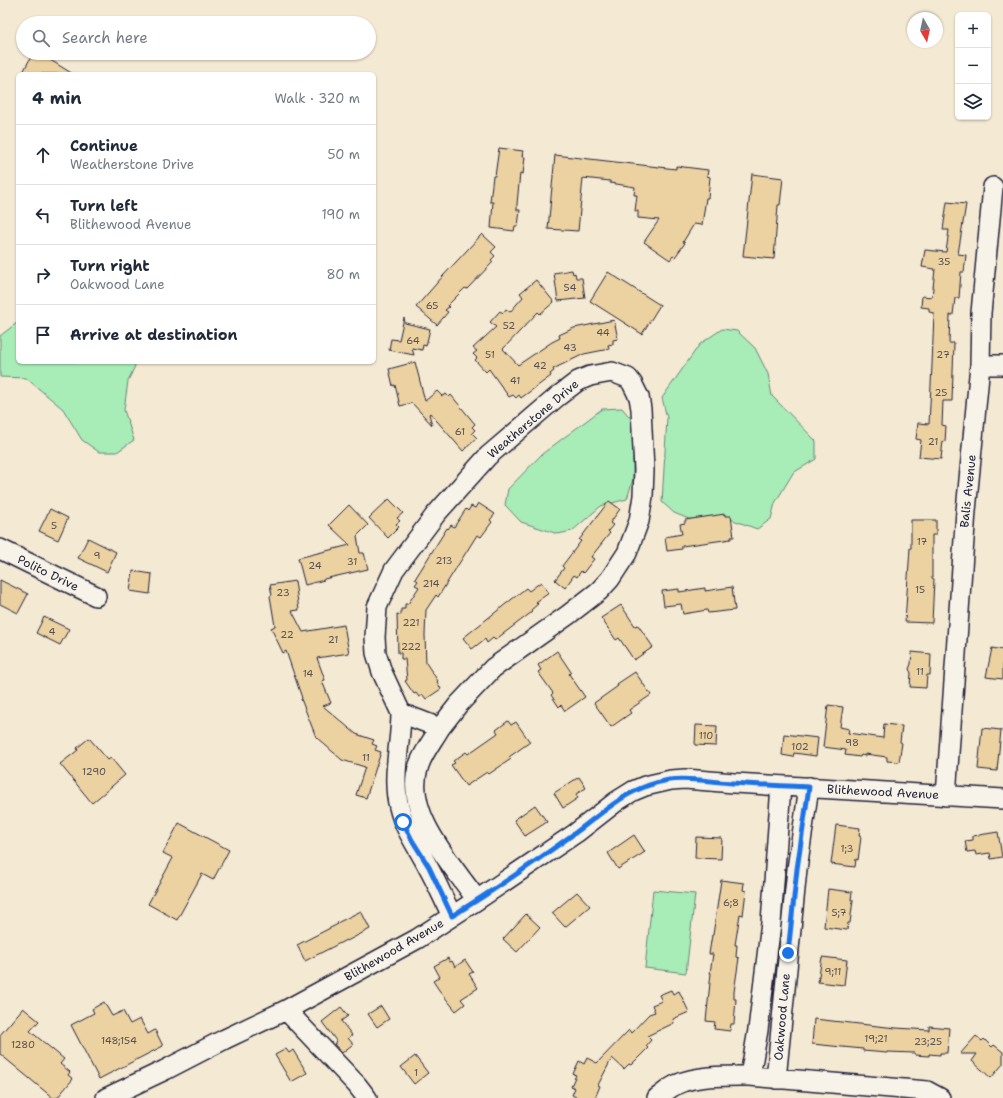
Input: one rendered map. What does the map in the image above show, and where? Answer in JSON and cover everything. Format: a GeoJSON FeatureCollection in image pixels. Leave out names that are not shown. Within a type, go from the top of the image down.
{"type":"FeatureCollection","features":[{"type":"Feature","properties":{"kind":"street","name":"Balis Avenue"},"geometry":{"type":"LineString","coordinates":[[946,796],[966,511],[980,365],[981,313],[993,187]]}},
{"type":"Feature","properties":{"kind":"street"},"geometry":{"type":"LineString","coordinates":[[980,365],[1003,365]]}},
{"type":"Feature","properties":{"kind":"street","name":"Weatherstone Drive"},"geometry":{"type":"LineString","coordinates":[[452,916],[429,867],[412,840],[403,822],[398,806],[397,767],[401,713],[382,672],[376,654],[375,637],[377,607],[394,570],[436,514],[488,456],[578,381],[590,376],[612,372],[628,378],[636,390],[641,409],[644,470],[643,496],[639,521],[626,554],[610,579],[600,591],[568,616],[493,668],[440,728],[426,749],[419,765],[416,778],[420,813],[436,844],[477,900]]}},
{"type":"Feature","properties":{"kind":"street","name":"Polito Drive"},"geometry":{"type":"LineString","coordinates":[[0,549],[96,596]]}},
{"type":"Feature","properties":{"kind":"street"},"geometry":{"type":"LineString","coordinates":[[401,713],[440,728]]}},
{"type":"Feature","properties":{"kind":"street","name":"Blithewood Avenue"},"geometry":{"type":"LineString","coordinates":[[106,1098],[286,1010],[417,939],[576,833],[617,801],[633,791],[645,786],[671,780],[685,779],[1003,799]]}},
{"type":"Feature","properties":{"kind":"street","name":"Oakwood Lane"},"geometry":{"type":"LineString","coordinates":[[750,1076],[758,1030],[771,923],[781,786]]}},
{"type":"Feature","properties":{"kind":"street","name":"Oakwood Lane"},"geometry":{"type":"LineString","coordinates":[[776,1079],[797,869],[809,787]]}},
{"type":"Feature","properties":{"kind":"street"},"geometry":{"type":"LineString","coordinates":[[286,1010],[357,1085],[367,1098]]}},
{"type":"Feature","properties":{"kind":"street"},"geometry":{"type":"LineString","coordinates":[[657,1098],[669,1089],[688,1080],[723,1076],[750,1076],[927,1091],[940,1098]]}},
{"type":"Feature","properties":{"kind":"green space"},"geometry":{"type":"Polygon","coordinates":[[[16,324],[16,364],[134,364],[128,381],[124,410],[134,440],[117,452],[99,452],[82,440],[63,409],[26,378],[0,377],[0,336],[16,324]]]}},
{"type":"Feature","properties":{"kind":"green space"},"geometry":{"type":"Polygon","coordinates":[[[722,329],[737,331],[755,348],[768,374],[772,396],[816,441],[816,459],[793,473],[775,503],[771,519],[757,529],[733,520],[689,519],[674,513],[662,502],[667,418],[662,398],[700,344],[722,329]]]}},
{"type":"Feature","properties":{"kind":"green space"},"geometry":{"type":"Polygon","coordinates":[[[622,408],[633,421],[633,479],[627,499],[601,506],[572,531],[558,534],[521,522],[505,505],[508,489],[542,454],[602,409],[622,408]]]}},
{"type":"Feature","properties":{"kind":"green space"},"geometry":{"type":"Polygon","coordinates":[[[653,890],[695,894],[686,973],[645,968],[653,890]]]}},
{"type":"Feature","properties":{"kind":"building"},"geometry":{"type":"Polygon","coordinates":[[[29,60],[50,60],[70,72],[23,72],[29,60]]]}},
{"type":"Feature","properties":{"kind":"building"},"geometry":{"type":"Polygon","coordinates":[[[499,148],[523,151],[522,157],[525,157],[523,174],[520,173],[517,204],[517,210],[520,210],[518,226],[515,226],[514,231],[491,228],[493,202],[490,202],[493,176],[495,176],[499,148]]]}},
{"type":"Feature","properties":{"kind":"building"},"geometry":{"type":"Polygon","coordinates":[[[555,155],[676,169],[676,166],[708,170],[707,176],[710,177],[708,198],[706,198],[702,225],[694,224],[683,242],[685,243],[675,257],[673,256],[670,260],[644,242],[659,220],[638,218],[638,211],[635,211],[637,195],[634,195],[635,187],[610,183],[610,181],[583,178],[578,231],[548,229],[555,155]]]}},
{"type":"Feature","properties":{"kind":"building"},"geometry":{"type":"Polygon","coordinates":[[[752,174],[783,178],[780,205],[778,205],[774,259],[743,256],[752,174]]]}},
{"type":"Feature","properties":{"kind":"building"},"geometry":{"type":"Polygon","coordinates":[[[947,202],[966,204],[958,254],[966,255],[964,272],[961,272],[959,298],[955,298],[953,315],[950,315],[949,343],[954,343],[952,401],[943,401],[942,425],[946,426],[945,442],[943,441],[941,459],[919,457],[921,440],[916,439],[918,423],[929,424],[934,313],[929,312],[929,308],[921,307],[922,296],[932,297],[935,269],[922,267],[925,250],[946,252],[949,230],[943,230],[947,202]]]}},
{"type":"Feature","properties":{"kind":"building"},"geometry":{"type":"Polygon","coordinates":[[[482,234],[496,247],[491,252],[495,256],[491,260],[493,262],[467,289],[465,288],[447,306],[449,307],[445,310],[448,312],[437,325],[416,307],[482,234]]]}},
{"type":"Feature","properties":{"kind":"building"},"geometry":{"type":"Polygon","coordinates":[[[572,270],[573,274],[575,273],[576,278],[582,278],[585,298],[558,301],[554,273],[572,270]]]}},
{"type":"Feature","properties":{"kind":"building"},"geometry":{"type":"Polygon","coordinates":[[[608,272],[660,305],[642,334],[590,301],[608,272]]]}},
{"type":"Feature","properties":{"kind":"building"},"geometry":{"type":"Polygon","coordinates":[[[536,280],[554,302],[540,314],[538,312],[503,349],[518,365],[560,338],[559,335],[574,328],[614,320],[618,339],[613,340],[613,344],[608,345],[609,349],[584,354],[553,369],[554,371],[550,374],[551,376],[521,398],[519,395],[516,398],[513,395],[509,397],[489,369],[486,372],[475,360],[477,358],[473,354],[477,351],[473,348],[496,327],[490,322],[500,311],[503,313],[506,309],[510,312],[523,297],[520,293],[536,280]]]}},
{"type":"Feature","properties":{"kind":"building"},"geometry":{"type":"Polygon","coordinates":[[[404,318],[405,323],[430,329],[426,346],[423,345],[422,350],[412,348],[414,355],[389,350],[391,339],[399,340],[404,318]]]}},
{"type":"Feature","properties":{"kind":"building"},"geometry":{"type":"Polygon","coordinates":[[[415,362],[425,401],[437,391],[442,396],[446,394],[449,397],[451,395],[475,424],[472,427],[475,430],[472,433],[477,438],[463,451],[430,413],[432,425],[412,403],[400,406],[389,369],[415,362]]]}},
{"type":"Feature","properties":{"kind":"building"},"geometry":{"type":"Polygon","coordinates":[[[389,499],[403,513],[397,518],[400,521],[396,524],[399,527],[388,538],[369,518],[389,499]]]}},
{"type":"Feature","properties":{"kind":"building"},"geometry":{"type":"Polygon","coordinates":[[[609,501],[620,509],[610,523],[613,525],[608,531],[610,533],[591,557],[594,559],[583,573],[581,571],[577,577],[574,575],[565,588],[555,580],[564,568],[562,566],[581,541],[579,540],[609,501]]]}},
{"type":"Feature","properties":{"kind":"building"},"geometry":{"type":"Polygon","coordinates":[[[478,503],[495,514],[490,520],[492,522],[481,537],[477,535],[438,597],[436,595],[426,610],[426,663],[438,681],[437,682],[441,689],[426,699],[423,695],[419,697],[416,693],[414,694],[405,681],[407,680],[405,659],[401,659],[401,653],[398,653],[397,614],[401,615],[401,609],[405,609],[405,604],[408,604],[419,587],[415,585],[418,581],[415,579],[447,528],[448,529],[451,525],[454,527],[466,509],[468,511],[471,506],[475,508],[478,503]]]}},
{"type":"Feature","properties":{"kind":"building"},"geometry":{"type":"Polygon","coordinates":[[[349,505],[368,525],[357,536],[360,553],[364,553],[368,569],[305,585],[298,558],[350,545],[329,525],[349,505]]]}},
{"type":"Feature","properties":{"kind":"building"},"geometry":{"type":"Polygon","coordinates":[[[50,509],[68,518],[58,540],[39,531],[50,509]]]}},
{"type":"Feature","properties":{"kind":"building"},"geometry":{"type":"Polygon","coordinates":[[[725,514],[725,516],[731,516],[734,537],[731,537],[731,539],[682,546],[682,549],[667,551],[665,537],[682,534],[680,524],[685,523],[685,520],[725,514]]]}},
{"type":"Feature","properties":{"kind":"building"},"geometry":{"type":"Polygon","coordinates":[[[911,520],[936,520],[936,535],[932,535],[932,578],[934,579],[932,623],[905,622],[911,548],[911,520]]]}},
{"type":"Feature","properties":{"kind":"building"},"geometry":{"type":"Polygon","coordinates":[[[88,538],[116,552],[107,572],[78,558],[88,538]]]}},
{"type":"Feature","properties":{"kind":"building"},"geometry":{"type":"Polygon","coordinates":[[[133,571],[152,574],[150,594],[130,591],[133,571]]]}},
{"type":"Feature","properties":{"kind":"building"},"geometry":{"type":"Polygon","coordinates":[[[0,580],[28,594],[18,613],[0,604],[0,580]]]}},
{"type":"Feature","properties":{"kind":"building"},"geometry":{"type":"Polygon","coordinates":[[[295,581],[299,610],[292,611],[303,632],[344,625],[349,653],[317,658],[325,680],[322,681],[331,703],[323,706],[356,734],[374,740],[372,744],[377,746],[375,750],[381,752],[366,798],[356,795],[365,767],[342,760],[316,737],[301,699],[302,698],[286,651],[283,653],[271,628],[275,626],[270,596],[272,595],[270,585],[295,581]]]}},
{"type":"Feature","properties":{"kind":"building"},"geometry":{"type":"Polygon","coordinates":[[[541,582],[549,593],[536,602],[538,604],[531,610],[532,612],[495,640],[493,638],[487,643],[485,639],[472,649],[463,638],[526,588],[529,591],[541,582]]]}},
{"type":"Feature","properties":{"kind":"building"},"geometry":{"type":"Polygon","coordinates":[[[732,587],[735,610],[708,613],[707,610],[683,614],[681,604],[664,606],[662,591],[679,589],[679,592],[705,588],[705,591],[732,587]]]}},
{"type":"Feature","properties":{"kind":"building"},"geometry":{"type":"Polygon","coordinates":[[[621,605],[635,626],[638,625],[653,647],[634,660],[619,638],[616,640],[601,618],[621,605]]]}},
{"type":"Feature","properties":{"kind":"building"},"geometry":{"type":"Polygon","coordinates":[[[44,617],[69,629],[60,645],[36,633],[44,617]]]}},
{"type":"Feature","properties":{"kind":"building"},"geometry":{"type":"Polygon","coordinates":[[[992,648],[1003,650],[1003,679],[986,677],[992,648]]]}},
{"type":"Feature","properties":{"kind":"building"},"geometry":{"type":"Polygon","coordinates":[[[557,651],[571,672],[569,674],[585,697],[565,711],[561,705],[559,707],[551,695],[553,693],[538,672],[541,670],[538,665],[557,651]]]}},
{"type":"Feature","properties":{"kind":"building"},"geometry":{"type":"Polygon","coordinates":[[[912,652],[931,654],[930,675],[927,675],[926,688],[910,687],[911,673],[909,669],[912,652]]]}},
{"type":"Feature","properties":{"kind":"building"},"geometry":{"type":"Polygon","coordinates":[[[635,672],[651,695],[629,710],[631,713],[611,727],[594,703],[618,686],[617,684],[635,672]]]}},
{"type":"Feature","properties":{"kind":"building"},"geometry":{"type":"Polygon","coordinates":[[[828,705],[843,707],[840,727],[849,729],[848,733],[883,738],[884,724],[902,726],[900,742],[902,743],[899,762],[887,761],[887,757],[865,754],[865,756],[861,755],[860,757],[845,755],[846,750],[823,747],[828,705]]]}},
{"type":"Feature","properties":{"kind":"building"},"geometry":{"type":"Polygon","coordinates":[[[508,721],[511,725],[516,722],[530,742],[509,757],[511,759],[489,774],[487,772],[466,786],[451,765],[455,763],[453,761],[466,752],[468,754],[498,733],[496,730],[508,721]]]}},
{"type":"Feature","properties":{"kind":"building"},"geometry":{"type":"Polygon","coordinates":[[[696,725],[717,726],[716,746],[695,745],[696,725]]]}},
{"type":"Feature","properties":{"kind":"building"},"geometry":{"type":"Polygon","coordinates":[[[982,728],[1001,730],[997,771],[978,769],[982,728]]]}},
{"type":"Feature","properties":{"kind":"building"},"geometry":{"type":"Polygon","coordinates":[[[784,734],[818,738],[816,756],[794,753],[793,757],[782,755],[784,734]]]}},
{"type":"Feature","properties":{"kind":"building"},"geometry":{"type":"Polygon","coordinates":[[[89,738],[108,760],[111,758],[125,775],[92,803],[60,764],[78,750],[77,748],[89,738]]]}},
{"type":"Feature","properties":{"kind":"building"},"geometry":{"type":"Polygon","coordinates":[[[579,777],[586,788],[576,794],[578,798],[563,808],[554,793],[579,777]]]}},
{"type":"Feature","properties":{"kind":"building"},"geometry":{"type":"Polygon","coordinates":[[[535,805],[547,822],[525,836],[514,820],[535,805]]]}},
{"type":"Feature","properties":{"kind":"building"},"geometry":{"type":"Polygon","coordinates":[[[179,823],[229,850],[213,880],[202,874],[177,920],[148,904],[173,858],[163,853],[179,823]]]}},
{"type":"Feature","properties":{"kind":"building"},"geometry":{"type":"Polygon","coordinates":[[[836,825],[860,828],[859,836],[861,837],[858,860],[856,859],[855,867],[831,864],[836,825]]]}},
{"type":"Feature","properties":{"kind":"building"},"geometry":{"type":"Polygon","coordinates":[[[998,832],[1002,857],[991,859],[990,853],[976,855],[975,851],[967,852],[965,841],[973,840],[973,836],[998,832]]]}},
{"type":"Feature","properties":{"kind":"building"},"geometry":{"type":"Polygon","coordinates":[[[634,835],[645,852],[618,869],[608,853],[634,835]]]}},
{"type":"Feature","properties":{"kind":"building"},"geometry":{"type":"Polygon","coordinates":[[[696,837],[722,838],[721,859],[695,858],[696,837]]]}},
{"type":"Feature","properties":{"kind":"building"},"geometry":{"type":"Polygon","coordinates":[[[721,880],[744,883],[743,890],[746,891],[743,915],[740,914],[735,945],[737,945],[736,957],[739,958],[734,992],[734,999],[736,999],[734,1024],[731,1024],[730,1031],[714,1029],[715,1022],[706,1021],[713,954],[709,954],[721,880]]]}},
{"type":"Feature","properties":{"kind":"building"},"geometry":{"type":"Polygon","coordinates":[[[828,889],[852,892],[851,900],[853,900],[850,923],[848,923],[847,930],[824,927],[828,889]]]}},
{"type":"Feature","properties":{"kind":"building"},"geometry":{"type":"Polygon","coordinates":[[[577,892],[590,906],[565,927],[552,913],[577,892]]]}},
{"type":"Feature","properties":{"kind":"building"},"geometry":{"type":"Polygon","coordinates":[[[361,911],[370,929],[305,961],[297,945],[361,911]]]}},
{"type":"Feature","properties":{"kind":"building"},"geometry":{"type":"Polygon","coordinates":[[[526,914],[540,927],[517,952],[503,939],[526,914]]]}},
{"type":"Feature","properties":{"kind":"building"},"geometry":{"type":"Polygon","coordinates":[[[822,957],[847,960],[844,985],[818,982],[822,957]]]}},
{"type":"Feature","properties":{"kind":"building"},"geometry":{"type":"Polygon","coordinates":[[[448,958],[450,962],[452,961],[455,967],[465,960],[473,972],[469,974],[478,988],[461,999],[465,1004],[456,1011],[433,981],[440,977],[434,966],[448,958]]]}},
{"type":"Feature","properties":{"kind":"building"},"geometry":{"type":"Polygon","coordinates":[[[671,990],[673,994],[679,991],[689,1012],[673,1019],[674,1023],[647,1036],[651,1040],[646,1046],[648,1048],[631,1065],[629,1064],[624,1069],[612,1058],[598,1085],[600,1086],[595,1098],[578,1098],[572,1095],[575,1088],[571,1086],[576,1075],[573,1074],[579,1061],[584,1064],[587,1058],[597,1063],[629,1030],[631,1033],[649,1014],[655,1012],[652,1005],[662,1001],[659,995],[671,990]]]}},
{"type":"Feature","properties":{"kind":"building"},"geometry":{"type":"Polygon","coordinates":[[[104,1002],[112,1016],[123,1011],[130,1024],[140,1019],[148,1034],[155,1030],[163,1046],[99,1079],[71,1025],[94,1013],[92,1009],[104,1002]]]}},
{"type":"Feature","properties":{"kind":"building"},"geometry":{"type":"Polygon","coordinates":[[[381,1006],[389,1019],[377,1027],[368,1014],[381,1006]]]}},
{"type":"Feature","properties":{"kind":"building"},"geometry":{"type":"Polygon","coordinates":[[[341,1007],[348,1016],[341,1021],[352,1035],[348,1038],[353,1044],[342,1053],[334,1044],[337,1042],[322,1022],[341,1007]]]}},
{"type":"Feature","properties":{"kind":"building"},"geometry":{"type":"Polygon","coordinates":[[[23,1008],[39,1021],[30,1031],[64,1059],[60,1064],[70,1072],[68,1075],[73,1079],[57,1098],[53,1098],[0,1054],[0,1035],[23,1008]]]}},
{"type":"Feature","properties":{"kind":"building"},"geometry":{"type":"Polygon","coordinates":[[[814,1019],[896,1028],[929,1030],[929,1026],[949,1028],[947,1053],[940,1053],[940,1055],[929,1054],[929,1056],[915,1055],[915,1053],[863,1051],[863,1049],[812,1044],[814,1019]]]}},
{"type":"Feature","properties":{"kind":"building"},"geometry":{"type":"Polygon","coordinates":[[[976,1036],[982,1041],[984,1039],[992,1047],[994,1045],[1003,1052],[1003,1064],[991,1078],[972,1061],[977,1054],[960,1054],[976,1036]]]}},
{"type":"Feature","properties":{"kind":"building"},"geometry":{"type":"Polygon","coordinates":[[[286,1049],[289,1053],[293,1050],[307,1073],[291,1082],[275,1055],[286,1049]]]}},
{"type":"Feature","properties":{"kind":"building"},"geometry":{"type":"Polygon","coordinates":[[[415,1056],[428,1073],[414,1084],[401,1067],[415,1056]]]}},
{"type":"Feature","properties":{"kind":"route"},"geometry":{"type":"LineString","coordinates":[[403,822],[412,840],[429,867],[452,916],[576,833],[617,801],[633,791],[645,786],[671,780],[685,779],[809,787],[797,869],[788,953]]}}]}
